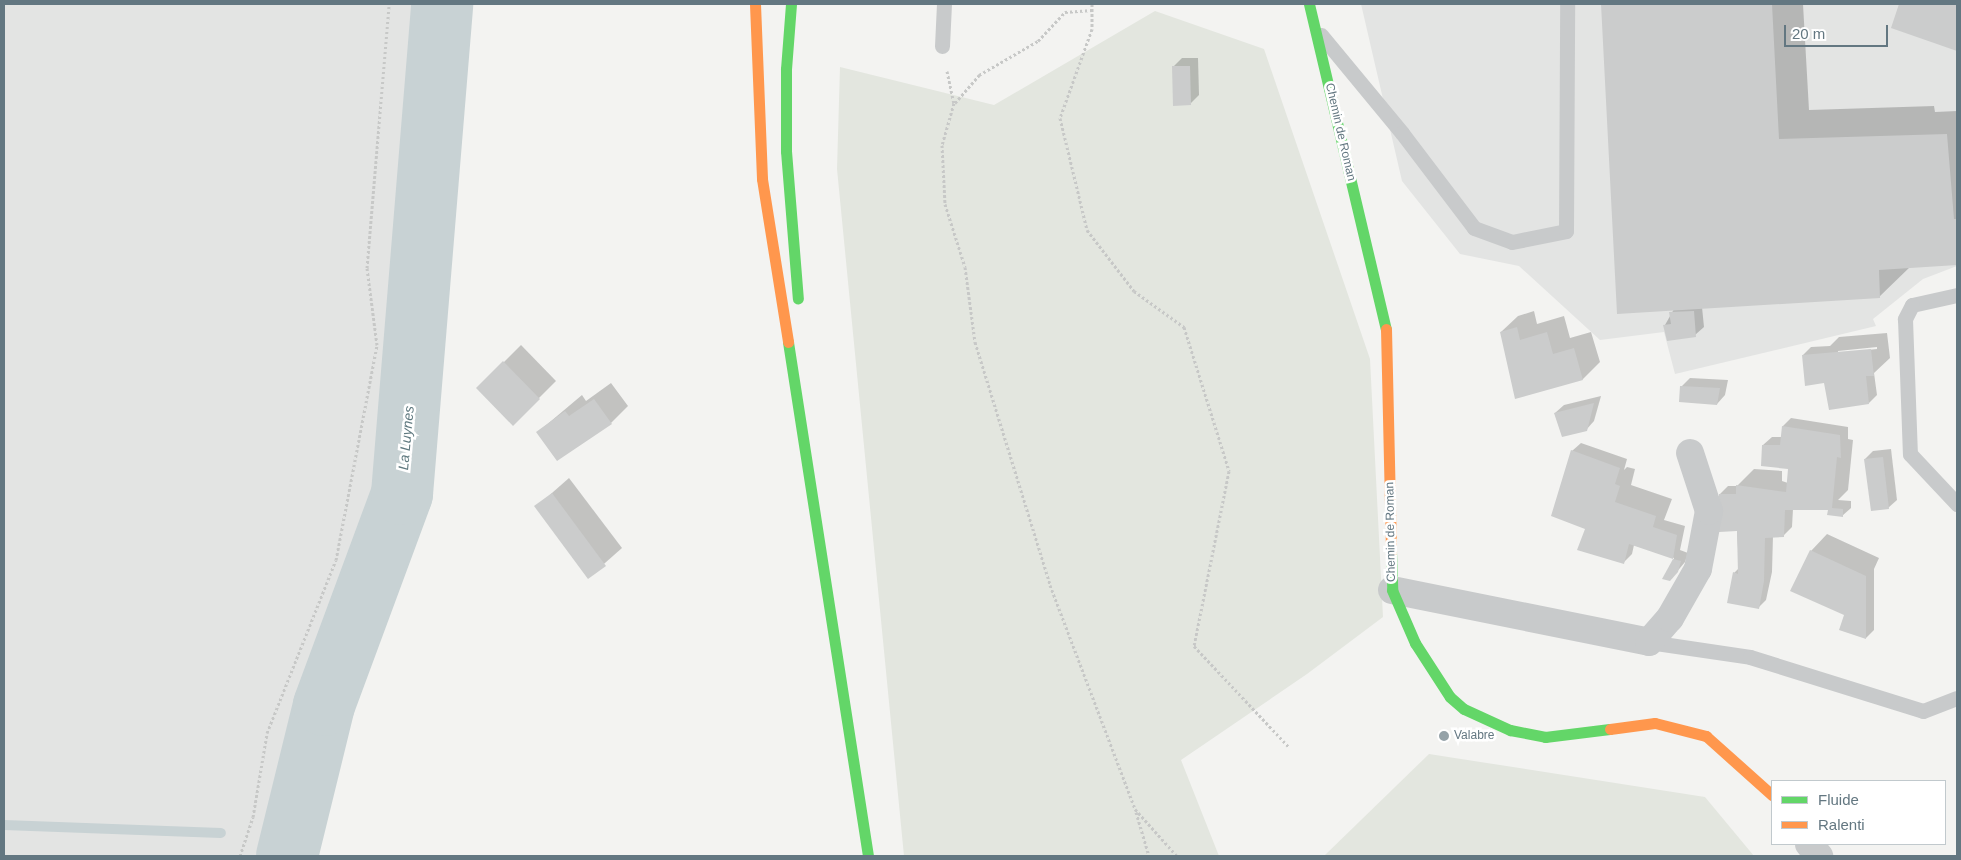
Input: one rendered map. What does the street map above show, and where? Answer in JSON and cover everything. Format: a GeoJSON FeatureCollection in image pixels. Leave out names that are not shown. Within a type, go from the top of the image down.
{"type":"FeatureCollection","features":[{"type":"Feature","properties":{"kind":"main road"},"geometry":{"type":"LineString","coordinates":[[755,4],[762,179],[868,856]]}},
{"type":"Feature","properties":{"kind":"main road"},"geometry":{"type":"LineString","coordinates":[[791,4],[786,68],[786,151],[800,316]]}},
{"type":"Feature","properties":{"kind":"main road","name":"Chemin de Roman"},"geometry":{"type":"LineString","coordinates":[[1309,4],[1317,30],[1388,338],[1392,590],[1415,644],[1450,697],[1464,709],[1510,730],[1544,737],[1655,723],[1706,736],[1771,794]]}},
{"type":"Feature","properties":{"kind":"main road"},"geometry":{"type":"LineString","coordinates":[[802,345],[809,479]]}},
{"type":"Feature","properties":{"kind":"street"},"geometry":{"type":"LineString","coordinates":[[1392,590],[1649,642],[1670,618],[1698,569],[1709,511],[1690,452]]}},
{"type":"Feature","properties":{"kind":"street"},"geometry":{"type":"LineString","coordinates":[[1810,845],[1819,856]]}},
{"type":"Feature","properties":{"kind":"lane"},"geometry":{"type":"LineString","coordinates":[[942,46],[944,4]]}},
{"type":"Feature","properties":{"kind":"lane"},"geometry":{"type":"LineString","coordinates":[[1317,30],[1402,133],[1474,228],[1512,242],[1566,231],[1567,4]]}},
{"type":"Feature","properties":{"kind":"lane"},"geometry":{"type":"LineString","coordinates":[[1957,294],[1912,305],[1906,319],[1910,454],[1957,504]]}},
{"type":"Feature","properties":{"kind":"lane"},"geometry":{"type":"LineString","coordinates":[[1649,642],[1750,658],[1923,711],[1957,698]]}},
{"type":"Feature","properties":{"kind":"path"},"geometry":{"type":"LineString","coordinates":[[240,856],[253,817],[267,733],[336,560],[377,345],[367,268],[388,4]]}},
{"type":"Feature","properties":{"kind":"path"},"geometry":{"type":"LineString","coordinates":[[1092,4],[1092,29],[1060,118],[1087,230],[1134,291],[1184,327],[1229,471],[1194,646],[1289,747]]}},
{"type":"Feature","properties":{"kind":"path"},"geometry":{"type":"LineString","coordinates":[[1092,10],[1065,12],[1038,41],[979,75],[954,103],[942,145],[945,204],[964,267],[975,342],[1050,585],[1135,809],[1149,856]]}},
{"type":"Feature","properties":{"kind":"path"},"geometry":{"type":"LineString","coordinates":[[942,46],[954,103]]}},
{"type":"Feature","properties":{"kind":"path"},"geometry":{"type":"LineString","coordinates":[[1135,809],[1177,856]]}},
{"type":"Feature","properties":{"kind":"shaded area"},"geometry":{"type":"Polygon","coordinates":[[[4,4],[415,4],[378,503],[283,752],[256,856],[4,856],[4,4]]]}},
{"type":"Feature","properties":{"kind":"shaded area"},"geometry":{"type":"Polygon","coordinates":[[[1361,4],[1957,4],[1957,266],[1923,279],[1873,319],[1876,326],[1675,374],[1664,332],[1600,340],[1519,266],[1460,254],[1402,181],[1361,4]]]}},
{"type":"Feature","properties":{"kind":"shaded area"},"geometry":{"type":"Polygon","coordinates":[[[1155,11],[1264,49],[1370,359],[1383,617],[1307,674],[1181,760],[1219,856],[904,856],[837,169],[840,67],[994,105],[1155,11]]]}},
{"type":"Feature","properties":{"kind":"shaded area"},"geometry":{"type":"Polygon","coordinates":[[[1429,754],[1705,797],[1754,856],[1324,856],[1429,754]]]}},
{"type":"Feature","properties":{"kind":"building"},"geometry":{"type":"Polygon","coordinates":[[[1601,4],[1772,4],[1779,139],[1947,134],[1954,219],[1957,219],[1957,265],[1879,270],[1880,298],[1617,314],[1601,4]]]}},
{"type":"Feature","properties":{"kind":"building"},"geometry":{"type":"Polygon","coordinates":[[[1899,4],[1957,4],[1957,51],[1891,28],[1899,4]]]}},
{"type":"Feature","properties":{"kind":"building"},"geometry":{"type":"Polygon","coordinates":[[[1172,66],[1190,66],[1191,105],[1173,106],[1172,66]]]}},
{"type":"Feature","properties":{"kind":"building"},"geometry":{"type":"Polygon","coordinates":[[[1694,311],[1696,337],[1667,341],[1663,325],[1671,324],[1669,312],[1694,311]]]}},
{"type":"Feature","properties":{"kind":"building"},"geometry":{"type":"Polygon","coordinates":[[[1517,327],[1520,340],[1547,332],[1553,354],[1574,348],[1583,380],[1515,399],[1500,332],[1517,327]]]}},
{"type":"Feature","properties":{"kind":"building"},"geometry":{"type":"Polygon","coordinates":[[[1871,349],[1874,376],[1866,376],[1869,404],[1829,410],[1824,383],[1805,386],[1802,355],[1871,349]]]}},
{"type":"Feature","properties":{"kind":"building"},"geometry":{"type":"Polygon","coordinates":[[[503,361],[540,399],[513,426],[476,388],[503,361]]]}},
{"type":"Feature","properties":{"kind":"building"},"geometry":{"type":"Polygon","coordinates":[[[1680,386],[1720,388],[1717,405],[1679,402],[1680,386]]]}},
{"type":"Feature","properties":{"kind":"building"},"geometry":{"type":"Polygon","coordinates":[[[594,399],[612,424],[557,461],[536,432],[565,411],[569,416],[594,399]]]}},
{"type":"Feature","properties":{"kind":"building"},"geometry":{"type":"Polygon","coordinates":[[[1594,403],[1587,431],[1562,437],[1554,413],[1594,403]]]}},
{"type":"Feature","properties":{"kind":"building"},"geometry":{"type":"Polygon","coordinates":[[[1782,426],[1840,435],[1841,458],[1837,457],[1832,508],[1843,509],[1843,517],[1827,515],[1828,510],[1785,510],[1784,537],[1765,538],[1764,581],[1759,609],[1727,603],[1733,572],[1738,574],[1737,531],[1719,532],[1719,494],[1736,494],[1736,485],[1786,492],[1788,469],[1761,466],[1762,445],[1780,445],[1782,426]]]}},
{"type":"Feature","properties":{"kind":"building"},"geometry":{"type":"Polygon","coordinates":[[[1571,450],[1620,468],[1615,484],[1620,486],[1615,502],[1656,516],[1653,527],[1677,535],[1673,559],[1629,544],[1624,564],[1577,550],[1585,529],[1551,516],[1571,450]]]}},
{"type":"Feature","properties":{"kind":"building"},"geometry":{"type":"Polygon","coordinates":[[[1883,457],[1889,509],[1871,511],[1864,459],[1883,457]]]}},
{"type":"Feature","properties":{"kind":"building"},"geometry":{"type":"Polygon","coordinates":[[[552,493],[606,566],[588,579],[534,506],[552,493]]]}},
{"type":"Feature","properties":{"kind":"building"},"geometry":{"type":"Polygon","coordinates":[[[1810,550],[1866,576],[1866,639],[1839,630],[1844,615],[1790,591],[1810,550]]]}},
{"type":"Feature","properties":{"kind":"building"},"geometry":{"type":"Polygon","coordinates":[[[1673,559],[1681,561],[1678,572],[1670,581],[1662,579],[1673,559]]]}},
{"type":"Feature","properties":{"kind":"waterway","name":"La Luynes"},"geometry":{"type":"LineString","coordinates":[[287,856],[324,705],[402,494],[442,4]]}},
{"type":"Feature","properties":{"kind":"waterway"},"geometry":{"type":"LineString","coordinates":[[4,825],[221,833]]}},
{"type":"Feature","properties":{"kind":"traffic: fast"},"geometry":{"type":"LineString","coordinates":[[791,4],[786,69],[786,151],[798,299]]}},
{"type":"Feature","properties":{"kind":"traffic: fast"},"geometry":{"type":"LineString","coordinates":[[1309,4],[1386,329]]}},
{"type":"Feature","properties":{"kind":"traffic: fast"},"geometry":{"type":"LineString","coordinates":[[788,342],[868,856]]}},
{"type":"Feature","properties":{"kind":"traffic: fast"},"geometry":{"type":"LineString","coordinates":[[1391,552],[1392,590],[1415,643],[1450,697],[1464,709],[1510,730],[1545,737],[1610,729]]}},
{"type":"Feature","properties":{"kind":"traffic: slow"},"geometry":{"type":"LineString","coordinates":[[755,4],[762,179],[788,342]]}},
{"type":"Feature","properties":{"kind":"traffic: slow"},"geometry":{"type":"LineString","coordinates":[[1386,329],[1391,552]]}},
{"type":"Feature","properties":{"kind":"traffic: slow"},"geometry":{"type":"LineString","coordinates":[[1610,729],[1655,723],[1706,736],[1771,794]]}},
{"type":"Feature","properties":{"kind":"place","name":"Valabre"},"geometry":{"type":"Point","coordinates":[1444,736]}}]}
